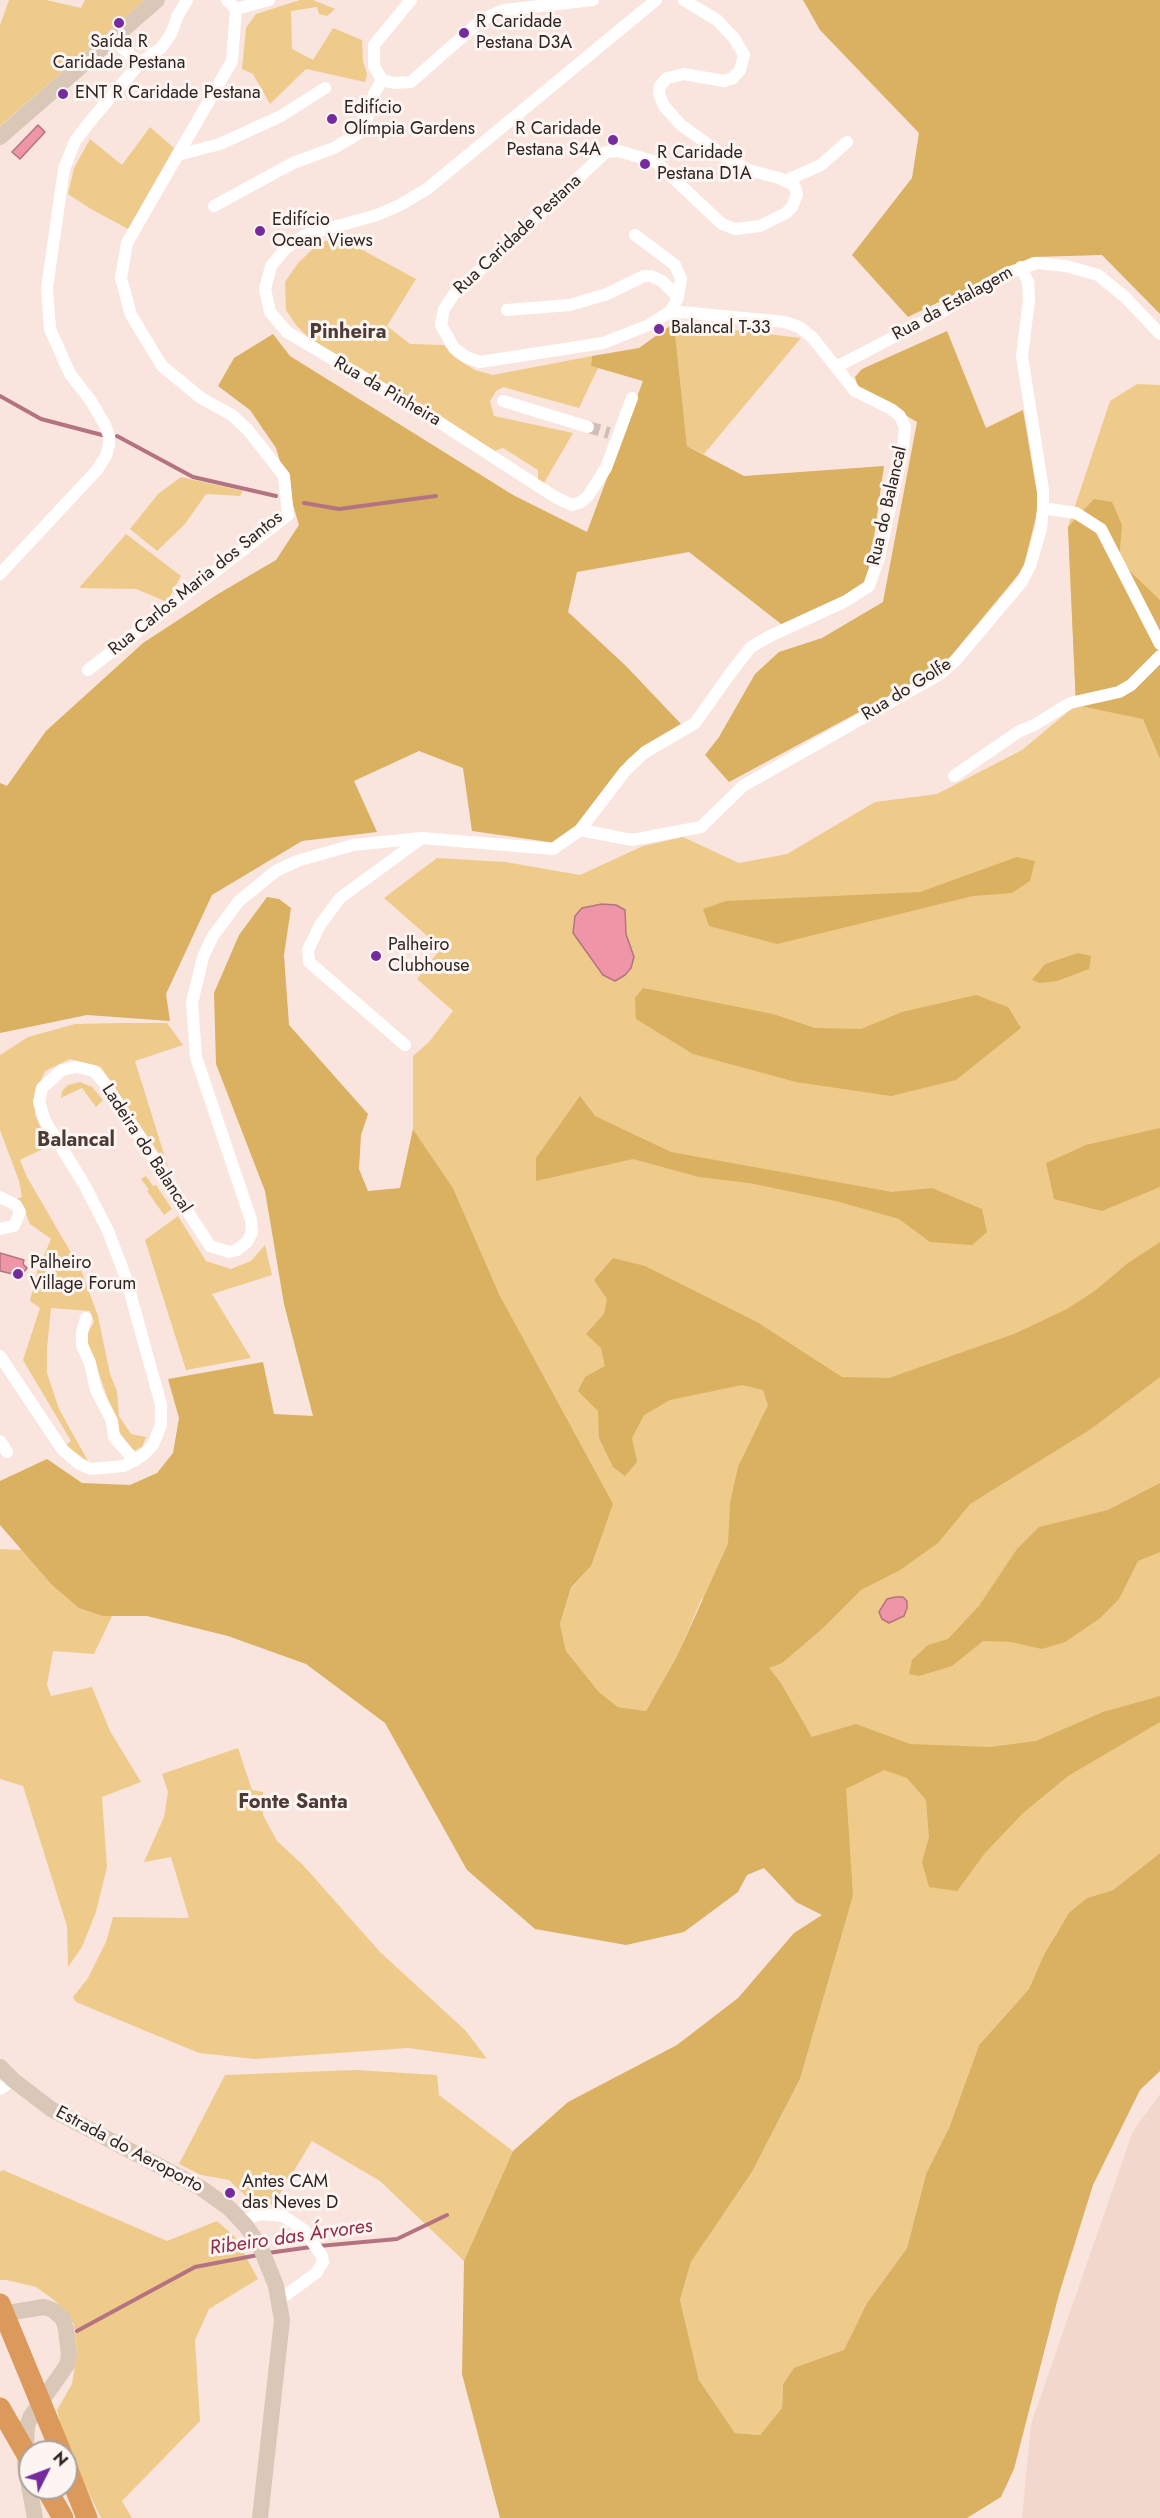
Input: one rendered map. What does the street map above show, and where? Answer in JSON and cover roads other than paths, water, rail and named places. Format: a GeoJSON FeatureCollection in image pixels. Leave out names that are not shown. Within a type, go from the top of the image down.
{"type":"FeatureCollection","features":[{"type":"Feature","properties":{"kind":"highway"},"geometry":{"type":"LineString","coordinates":[[0,2304],[56,2440]]}},
{"type":"Feature","properties":{"kind":"highway"},"geometry":{"type":"LineString","coordinates":[[0,2408],[18,2440]]}},
{"type":"Feature","properties":{"kind":"highway"},"geometry":{"type":"LineString","coordinates":[[78,2494],[92,2518]]}},
{"type":"Feature","properties":{"kind":"highway"},"geometry":{"type":"LineString","coordinates":[[78,2496],[87,2518]]}},
{"type":"Feature","properties":{"kind":"highway"},"geometry":{"type":"LineString","coordinates":[[53,2500],[61,2514]]}},
{"type":"Feature","properties":{"kind":"main road"},"geometry":{"type":"LineString","coordinates":[[0,136],[157,0]]}},
{"type":"Feature","properties":{"kind":"main road","name":"Estrada do Aeroporto"},"geometry":{"type":"LineString","coordinates":[[0,2067],[4,2082],[201,2188],[229,2208],[245,2225],[264,2252],[274,2278],[282,2320],[260,2518]]}},
{"type":"Feature","properties":{"kind":"main road"},"geometry":{"type":"LineString","coordinates":[[0,2314],[44,2307],[53,2310],[63,2319],[66,2329],[67,2365],[31,2416],[27,2426],[26,2464],[35,2518]]}},
{"type":"Feature","properties":{"kind":"street"},"geometry":{"type":"LineString","coordinates":[[0,574],[97,470],[106,456],[109,445],[110,436],[105,425],[91,401],[70,374],[50,329],[47,288],[52,238],[69,153],[92,119],[138,64],[161,48],[171,34],[187,0]]}},
{"type":"Feature","properties":{"kind":"street"},"geometry":{"type":"LineString","coordinates":[[227,0],[236,9],[268,0]]}},
{"type":"Feature","properties":{"kind":"street"},"geometry":{"type":"LineString","coordinates":[[411,0],[374,45],[375,66],[382,80],[394,83],[411,82],[478,23],[504,10],[593,0]]}},
{"type":"Feature","properties":{"kind":"street","name":"Rua da Pinheira"},"geometry":{"type":"LineString","coordinates":[[632,398],[613,434],[606,468],[588,496],[572,505],[555,497],[442,424],[287,332],[270,312],[265,289],[271,266],[286,248],[305,235],[377,215],[427,189],[656,0]]}},
{"type":"Feature","properties":{"kind":"street"},"geometry":{"type":"LineString","coordinates":[[684,0],[717,20],[734,38],[744,55],[740,70],[733,78],[724,81],[684,74],[667,78],[660,86],[659,94],[664,106],[681,125],[748,170],[787,180],[821,165],[847,142]]}},
{"type":"Feature","properties":{"kind":"street","name":"Rua Carlos Maria dos Santos"},"geometry":{"type":"LineString","coordinates":[[88,670],[288,515],[284,476],[248,430],[232,415],[201,398],[162,366],[131,315],[121,278],[128,243],[232,61],[236,9]]}},
{"type":"Feature","properties":{"kind":"street"},"geometry":{"type":"LineString","coordinates":[[113,39],[138,64]]}},
{"type":"Feature","properties":{"kind":"street"},"geometry":{"type":"LineString","coordinates":[[214,206],[293,163],[334,148],[357,134],[366,121],[374,94],[382,80]]}},
{"type":"Feature","properties":{"kind":"street"},"geometry":{"type":"LineString","coordinates":[[178,155],[204,150],[261,126],[325,88]]}},
{"type":"Feature","properties":{"kind":"street","name":"Rua Caridade Pestana"},"geometry":{"type":"LineString","coordinates":[[671,311],[649,325],[603,343],[480,362],[466,357],[454,348],[441,325],[444,309],[454,294],[606,152],[619,151],[656,162],[722,224],[735,230],[760,226],[786,213],[792,207],[797,194],[794,185],[787,180]]}},
{"type":"Feature","properties":{"kind":"street"},"geometry":{"type":"LineString","coordinates":[[635,235],[675,265],[679,271],[678,297],[671,311]]}},
{"type":"Feature","properties":{"kind":"street","name":"Rua da Estalagem"},"geometry":{"type":"LineString","coordinates":[[836,367],[938,314],[983,286],[1021,267],[1037,263],[1066,266],[1098,275],[1125,297],[1160,334]]}},
{"type":"Feature","properties":{"kind":"street","name":"Rua do Golfe"},"geometry":{"type":"LineString","coordinates":[[579,830],[632,840],[701,827],[743,786],[940,674],[956,660],[1021,583],[1033,557],[1041,529],[1043,490],[1022,356],[1029,300],[1028,282],[1021,267]]}},
{"type":"Feature","properties":{"kind":"street"},"geometry":{"type":"LineString","coordinates":[[507,310],[563,306],[588,300],[644,276],[651,276],[662,281],[678,297]]}},
{"type":"Feature","properties":{"kind":"street","name":"Rua do Balancal"},"geometry":{"type":"LineString","coordinates":[[422,838],[553,849],[579,830],[625,771],[644,753],[695,723],[751,647],[846,601],[869,586],[879,557],[903,448],[905,427],[900,416],[855,392],[813,338],[799,327],[785,322],[671,311]]}},
{"type":"Feature","properties":{"kind":"street"},"geometry":{"type":"LineString","coordinates":[[503,401],[588,427]]}},
{"type":"Feature","properties":{"kind":"street"},"geometry":{"type":"LineString","coordinates":[[1043,508],[1076,513],[1101,529],[1160,644]]}},
{"type":"Feature","properties":{"kind":"street"},"geometry":{"type":"LineString","coordinates":[[954,776],[1018,732],[1070,703],[1108,695],[1131,685],[1158,661],[1160,656]]}},
{"type":"Feature","properties":{"kind":"street"},"geometry":{"type":"LineString","coordinates":[[405,1045],[309,962],[308,950],[320,924],[340,898],[422,838]]}},
{"type":"Feature","properties":{"kind":"street","name":"Ladeira do Balancal"},"geometry":{"type":"LineString","coordinates":[[135,1461],[153,1445],[159,1432],[161,1405],[156,1383],[126,1278],[108,1231],[84,1184],[45,1121],[39,1102],[42,1088],[62,1070],[76,1067],[94,1071],[106,1085],[210,1246],[220,1251],[237,1250],[247,1242],[252,1232],[251,1220],[196,1057],[192,1003],[203,957],[213,936],[239,901],[276,871],[307,858],[353,845],[422,838]]}},
{"type":"Feature","properties":{"kind":"street"},"geometry":{"type":"LineString","coordinates":[[0,1197],[16,1204],[20,1212],[14,1226],[0,1229]]}},
{"type":"Feature","properties":{"kind":"street"},"geometry":{"type":"LineString","coordinates":[[0,1356],[62,1449],[79,1464],[91,1469],[102,1470],[135,1461],[114,1437],[112,1421],[96,1390],[90,1363],[82,1345],[86,1318]]}},
{"type":"Feature","properties":{"kind":"street"},"geometry":{"type":"LineString","coordinates":[[245,2225],[260,2214],[282,2216],[304,2229],[320,2251],[323,2262],[316,2273],[279,2300]]}},
{"type":"Feature","properties":{"kind":"waterway"},"geometry":{"type":"LineString","coordinates":[[0,396],[41,419],[102,435]]}},
{"type":"Feature","properties":{"kind":"waterway"},"geometry":{"type":"LineString","coordinates":[[117,436],[193,477],[276,496]]}},
{"type":"Feature","properties":{"kind":"waterway"},"geometry":{"type":"LineString","coordinates":[[304,503],[339,509],[436,496]]}},
{"type":"Feature","properties":{"kind":"waterway","name":"Ribeiro das Árvores"},"geometry":{"type":"LineString","coordinates":[[319,2246],[397,2239],[447,2215]]}},
{"type":"Feature","properties":{"kind":"waterway","name":"Ribeiro das Árvores"},"geometry":{"type":"LineString","coordinates":[[268,2253],[311,2247]]}},
{"type":"Feature","properties":{"kind":"waterway","name":"Ribeiro das Árvores"},"geometry":{"type":"LineString","coordinates":[[77,2331],[195,2267],[258,2255]]}},
{"type":"Feature","properties":{"kind":"tunnel"},"geometry":{"type":"LineString","coordinates":[[588,427],[609,433]]}},
{"type":"Feature","properties":{"kind":"place","name":"Saída R Caridade Pestana"},"geometry":{"type":"Point","coordinates":[119,23]}},
{"type":"Feature","properties":{"kind":"place","name":"R Caridade Pestana D3A"},"geometry":{"type":"Point","coordinates":[464,33]}},
{"type":"Feature","properties":{"kind":"place","name":"ENT R Caridade Pestana"},"geometry":{"type":"Point","coordinates":[63,94]}},
{"type":"Feature","properties":{"kind":"place","name":"Edifício Olímpia Gardens"},"geometry":{"type":"Point","coordinates":[332,119]}},
{"type":"Feature","properties":{"kind":"place","name":"R Caridade Pestana S4A"},"geometry":{"type":"Point","coordinates":[613,140]}},
{"type":"Feature","properties":{"kind":"place","name":"R Caridade Pestana D1A"},"geometry":{"type":"Point","coordinates":[645,164]}},
{"type":"Feature","properties":{"kind":"place","name":"Edifício Ocean Views"},"geometry":{"type":"Point","coordinates":[260,231]}},
{"type":"Feature","properties":{"kind":"place","name":"Balancal T-33"},"geometry":{"type":"Point","coordinates":[659,329]}},
{"type":"Feature","properties":{"kind":"place","name":"Palheiro Clubhouse"},"geometry":{"type":"Point","coordinates":[376,956]}},
{"type":"Feature","properties":{"kind":"place","name":"Palheiro Village Forum"},"geometry":{"type":"Point","coordinates":[18,1274]}},
{"type":"Feature","properties":{"kind":"place","name":"Antes CAM das Neves D"},"geometry":{"type":"Point","coordinates":[230,2193]}},
{"type":"Feature","properties":{"kind":"district","name":"Pinheira"},"geometry":{"type":"Point","coordinates":[348,333]}},
{"type":"Feature","properties":{"kind":"district","name":"Balancal"},"geometry":{"type":"Point","coordinates":[76,1141]}},
{"type":"Feature","properties":{"kind":"district","name":"Fonte Santa"},"geometry":{"type":"Point","coordinates":[293,1803]}}]}
